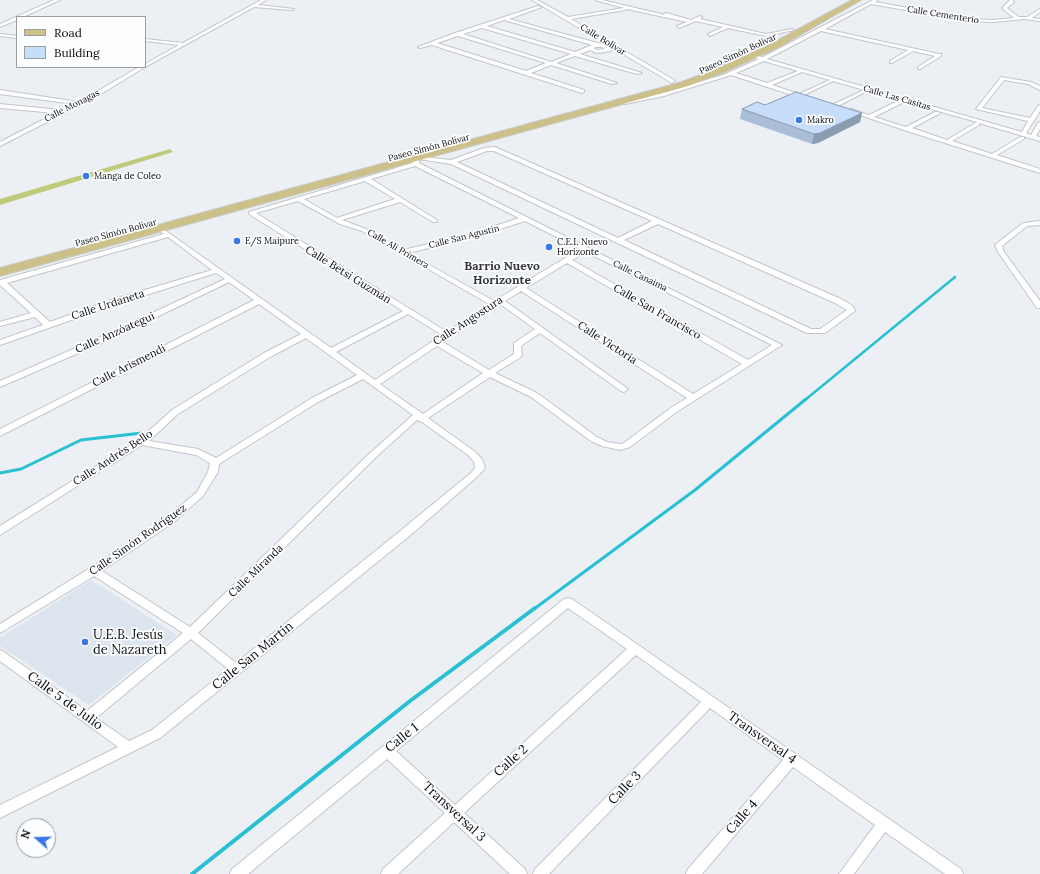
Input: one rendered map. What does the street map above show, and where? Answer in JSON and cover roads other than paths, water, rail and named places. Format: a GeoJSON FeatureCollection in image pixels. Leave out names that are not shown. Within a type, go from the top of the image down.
{"type":"FeatureCollection","features":[{"type":"Feature","properties":{"kind":"main road","name":"Paseo Simón Bolívar"},"geometry":{"type":"LineString","coordinates":[[1,279],[159,228],[613,103],[675,83],[713,67],[766,38],[792,30],[845,0]]}},
{"type":"Feature","properties":{"kind":"main road","name":"Paseo Simón Bolívar"},"geometry":{"type":"LineString","coordinates":[[0,263],[414,158],[720,71],[796,35],[857,0]]}},
{"type":"Feature","properties":{"kind":"street"},"geometry":{"type":"LineString","coordinates":[[22,16],[58,0]]}},
{"type":"Feature","properties":{"kind":"street","name":"Calle Monagas"},"geometry":{"type":"LineString","coordinates":[[146,65],[182,44],[264,0]]}},
{"type":"Feature","properties":{"kind":"street","name":"Calle Bolívar"},"geometry":{"type":"LineString","coordinates":[[534,0],[568,18],[675,83]]}},
{"type":"Feature","properties":{"kind":"street"},"geometry":{"type":"LineString","coordinates":[[597,0],[676,18],[728,26],[766,38]]}},
{"type":"Feature","properties":{"kind":"street"},"geometry":{"type":"LineString","coordinates":[[1008,0],[1012,1],[1004,8],[1017,18]]}},
{"type":"Feature","properties":{"kind":"street","name":"Calle Cementerio"},"geometry":{"type":"LineString","coordinates":[[873,1],[970,20],[1017,18],[1040,20]]}},
{"type":"Feature","properties":{"kind":"street","name":"Paseo Simón Bolívar"},"geometry":{"type":"LineString","coordinates":[[613,103],[664,94],[730,73],[763,59],[873,1]]}},
{"type":"Feature","properties":{"kind":"street"},"geometry":{"type":"LineString","coordinates":[[254,6],[292,9]]}},
{"type":"Feature","properties":{"kind":"street"},"geometry":{"type":"LineString","coordinates":[[420,47],[540,7]]}},
{"type":"Feature","properties":{"kind":"street"},"geometry":{"type":"LineString","coordinates":[[568,18],[629,8]]}},
{"type":"Feature","properties":{"kind":"street"},"geometry":{"type":"LineString","coordinates":[[842,8],[854,11]]}},
{"type":"Feature","properties":{"kind":"street"},"geometry":{"type":"LineString","coordinates":[[1029,18],[1040,10]]}},
{"type":"Feature","properties":{"kind":"street"},"geometry":{"type":"LineString","coordinates":[[679,27],[703,16]]}},
{"type":"Feature","properties":{"kind":"street"},"geometry":{"type":"LineString","coordinates":[[0,26],[16,19]]}},
{"type":"Feature","properties":{"kind":"street"},"geometry":{"type":"LineString","coordinates":[[504,19],[609,48],[607,51]]}},
{"type":"Feature","properties":{"kind":"street"},"geometry":{"type":"LineString","coordinates":[[481,26],[639,73]]}},
{"type":"Feature","properties":{"kind":"street"},"geometry":{"type":"LineString","coordinates":[[710,34],[728,26]]}},
{"type":"Feature","properties":{"kind":"street"},"geometry":{"type":"LineString","coordinates":[[820,29],[939,55],[920,68]]}},
{"type":"Feature","properties":{"kind":"street"},"geometry":{"type":"LineString","coordinates":[[457,34],[614,83]]}},
{"type":"Feature","properties":{"kind":"street"},"geometry":{"type":"LineString","coordinates":[[0,35],[16,37]]}},
{"type":"Feature","properties":{"kind":"street"},"geometry":{"type":"LineString","coordinates":[[146,40],[182,44]]}},
{"type":"Feature","properties":{"kind":"street"},"geometry":{"type":"LineString","coordinates":[[432,43],[582,91]]}},
{"type":"Feature","properties":{"kind":"street"},"geometry":{"type":"LineString","coordinates":[[526,73],[599,46]]}},
{"type":"Feature","properties":{"kind":"street"},"geometry":{"type":"LineString","coordinates":[[591,48],[596,52],[607,51],[634,58]]}},
{"type":"Feature","properties":{"kind":"street"},"geometry":{"type":"LineString","coordinates":[[892,62],[913,49]]}},
{"type":"Feature","properties":{"kind":"street","name":"Calle Las Casitas"},"geometry":{"type":"LineString","coordinates":[[753,56],[1022,136],[1040,139]]}},
{"type":"Feature","properties":{"kind":"street","name":"Calle Monagas"},"geometry":{"type":"LineString","coordinates":[[0,144],[141,68]]}},
{"type":"Feature","properties":{"kind":"street"},"geometry":{"type":"LineString","coordinates":[[768,85],[799,72]]}},
{"type":"Feature","properties":{"kind":"street"},"geometry":{"type":"LineString","coordinates":[[730,73],[814,100]]}},
{"type":"Feature","properties":{"kind":"street"},"geometry":{"type":"LineString","coordinates":[[1032,137],[1039,125],[979,109],[1002,78],[1028,83],[1040,88]]}},
{"type":"Feature","properties":{"kind":"street"},"geometry":{"type":"LineString","coordinates":[[800,95],[831,82]]}},
{"type":"Feature","properties":{"kind":"street"},"geometry":{"type":"LineString","coordinates":[[834,106],[865,91]]}},
{"type":"Feature","properties":{"kind":"street"},"geometry":{"type":"LineString","coordinates":[[0,92],[78,103]]}},
{"type":"Feature","properties":{"kind":"street"},"geometry":{"type":"LineString","coordinates":[[869,117],[900,102]]}},
{"type":"Feature","properties":{"kind":"street"},"geometry":{"type":"LineString","coordinates":[[827,104],[1040,171]]}},
{"type":"Feature","properties":{"kind":"street"},"geometry":{"type":"LineString","coordinates":[[0,106],[61,112]]}},
{"type":"Feature","properties":{"kind":"street"},"geometry":{"type":"LineString","coordinates":[[992,156],[1022,136],[1040,107]]}},
{"type":"Feature","properties":{"kind":"street"},"geometry":{"type":"LineString","coordinates":[[906,129],[937,112]]}},
{"type":"Feature","properties":{"kind":"street"},"geometry":{"type":"LineString","coordinates":[[947,142],[977,124]]}},
{"type":"Feature","properties":{"kind":"street"},"geometry":{"type":"LineString","coordinates":[[299,199],[366,180],[414,158],[452,162],[810,332],[822,331],[851,311],[850,308],[838,301],[494,149],[486,149],[452,162]]}},
{"type":"Feature","properties":{"kind":"street","name":"Calle Canaima"},"geometry":{"type":"LineString","coordinates":[[414,158],[524,219],[778,345],[748,364]]}},
{"type":"Feature","properties":{"kind":"street"},"geometry":{"type":"LineString","coordinates":[[366,180],[435,221]]}},
{"type":"Feature","properties":{"kind":"street","name":"Calle Betsi Guzmán"},"geometry":{"type":"LineString","coordinates":[[299,199],[251,213],[447,336]]}},
{"type":"Feature","properties":{"kind":"street","name":"Calle Ali Primera"},"geometry":{"type":"LineString","coordinates":[[299,199],[342,223],[364,230],[402,252],[497,302],[624,389]]}},
{"type":"Feature","properties":{"kind":"street"},"geometry":{"type":"LineString","coordinates":[[336,220],[400,200]]}},
{"type":"Feature","properties":{"kind":"street","name":"Calle San Agustín"},"geometry":{"type":"LineString","coordinates":[[402,252],[489,232],[524,219]]}},
{"type":"Feature","properties":{"kind":"street"},"geometry":{"type":"LineString","coordinates":[[617,241],[658,221]]}},
{"type":"Feature","properties":{"kind":"street"},"geometry":{"type":"LineString","coordinates":[[1040,223],[1025,224],[998,244],[1001,252],[1040,306]]}},
{"type":"Feature","properties":{"kind":"street"},"geometry":{"type":"LineString","coordinates":[[159,228],[419,417]]}},
{"type":"Feature","properties":{"kind":"street","name":"Paseo Simón Bolívar"},"geometry":{"type":"LineString","coordinates":[[1,279],[169,235]]}},
{"type":"Feature","properties":{"kind":"street","name":"Calle Angostura"},"geometry":{"type":"LineString","coordinates":[[374,384],[497,302],[585,249]]}},
{"type":"Feature","properties":{"kind":"street","name":"Calle San Francisco"},"geometry":{"type":"LineString","coordinates":[[567,260],[748,364]]}},
{"type":"Feature","properties":{"kind":"street","name":"Calle Urdaneta"},"geometry":{"type":"LineString","coordinates":[[0,343],[111,303],[218,270]]}},
{"type":"Feature","properties":{"kind":"street"},"geometry":{"type":"LineString","coordinates":[[1,279],[48,325]]}},
{"type":"Feature","properties":{"kind":"street","name":"Calle Anzóategui"},"geometry":{"type":"LineString","coordinates":[[0,384],[121,331],[230,279]]}},
{"type":"Feature","properties":{"kind":"street","name":"Calle Victoria"},"geometry":{"type":"LineString","coordinates":[[521,288],[693,398]]}},
{"type":"Feature","properties":{"kind":"street","name":"Calle Arismendi"},"geometry":{"type":"LineString","coordinates":[[0,433],[259,301]]}},
{"type":"Feature","properties":{"kind":"street"},"geometry":{"type":"LineString","coordinates":[[329,352],[407,312]]}},
{"type":"Feature","properties":{"kind":"street"},"geometry":{"type":"LineString","coordinates":[[0,324],[36,314]]}},
{"type":"Feature","properties":{"kind":"street","name":"Calle Miranda"},"geometry":{"type":"LineString","coordinates":[[87,718],[191,633],[372,456],[419,417],[518,355],[517,345],[539,330]]}},
{"type":"Feature","properties":{"kind":"street","name":"Calle Andrés Bello"},"geometry":{"type":"LineString","coordinates":[[0,531],[141,442],[180,408],[250,364],[305,335]]}},
{"type":"Feature","properties":{"kind":"street"},"geometry":{"type":"LineString","coordinates":[[437,342],[489,373],[534,395],[594,439],[615,446],[627,445],[665,416],[748,364]]}},
{"type":"Feature","properties":{"kind":"street"},"geometry":{"type":"LineString","coordinates":[[141,442],[198,452],[212,459],[215,463],[315,400],[362,376]]}},
{"type":"Feature","properties":{"kind":"street","name":"Calle San Martín"},"geometry":{"type":"LineString","coordinates":[[0,812],[156,734],[475,474],[480,468],[477,458],[419,417]]}},
{"type":"Feature","properties":{"kind":"street","name":"Calle Simón Rodríguez"},"geometry":{"type":"LineString","coordinates":[[0,629],[95,571],[170,520],[190,503],[206,485],[215,463]]}},
{"type":"Feature","properties":{"kind":"street"},"geometry":{"type":"LineString","coordinates":[[95,571],[191,633],[236,669]]}},
{"type":"Feature","properties":{"kind":"street","name":"Transversal 4"},"geometry":{"type":"LineString","coordinates":[[568,602],[956,874]]}},
{"type":"Feature","properties":{"kind":"street","name":"Calle 1"},"geometry":{"type":"LineString","coordinates":[[236,874],[568,602]]}},
{"type":"Feature","properties":{"kind":"street","name":"Calle 2"},"geometry":{"type":"LineString","coordinates":[[388,874],[634,649]]}},
{"type":"Feature","properties":{"kind":"street","name":"Calle 5 de Julio"},"geometry":{"type":"LineString","coordinates":[[0,655],[129,748]]}},
{"type":"Feature","properties":{"kind":"street","name":"Calle 3"},"geometry":{"type":"LineString","coordinates":[[540,874],[709,701]]}},
{"type":"Feature","properties":{"kind":"street","name":"Transversal 3"},"geometry":{"type":"LineString","coordinates":[[387,751],[520,874]]}},
{"type":"Feature","properties":{"kind":"street","name":"Calle 4"},"geometry":{"type":"LineString","coordinates":[[693,874],[792,759]]}},
{"type":"Feature","properties":{"kind":"street"},"geometry":{"type":"LineString","coordinates":[[846,874],[884,823]]}},
{"type":"Feature","properties":{"kind":"waterway"},"geometry":{"type":"LineString","coordinates":[[805,400],[955,277]]}},
{"type":"Feature","properties":{"kind":"waterway"},"geometry":{"type":"LineString","coordinates":[[534,609],[695,490],[806,399]]}},
{"type":"Feature","properties":{"kind":"waterway"},"geometry":{"type":"LineString","coordinates":[[0,473],[21,469],[81,440],[142,433]]}},
{"type":"Feature","properties":{"kind":"waterway"},"geometry":{"type":"LineString","coordinates":[[192,874],[410,701],[535,608]]}},
{"type":"Feature","properties":{"kind":"place","name":"Makro"},"geometry":{"type":"Point","coordinates":[799,120]}},
{"type":"Feature","properties":{"kind":"place","name":"Manga de Coleo"},"geometry":{"type":"Point","coordinates":[86,176]}},
{"type":"Feature","properties":{"kind":"place","name":"E/S Maipure"},"geometry":{"type":"Point","coordinates":[237,241]}},
{"type":"Feature","properties":{"kind":"place","name":"C.E.I. Nuevo Horizonte"},"geometry":{"type":"Point","coordinates":[549,247]}},
{"type":"Feature","properties":{"kind":"place","name":"U.E.B. Jesús de Nazareth"},"geometry":{"type":"Point","coordinates":[85,642]}},
{"type":"Feature","properties":{"kind":"district","name":"Barrio Nuevo Horizonte"},"geometry":{"type":"Point","coordinates":[502,274]}}]}
